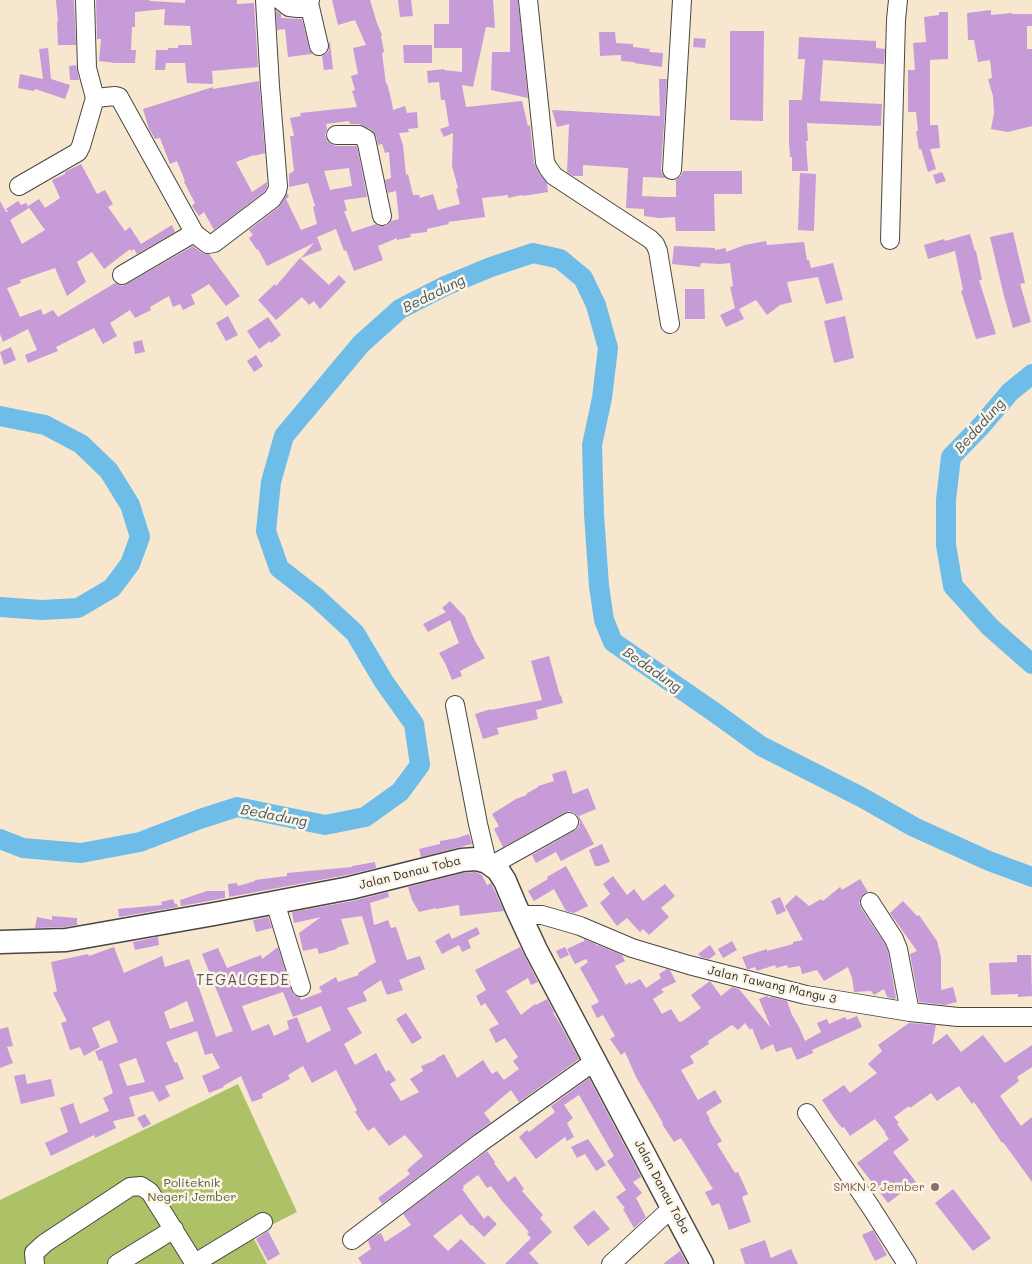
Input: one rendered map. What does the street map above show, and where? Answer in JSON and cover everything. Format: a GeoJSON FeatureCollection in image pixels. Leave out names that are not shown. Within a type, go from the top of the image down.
{"type":"FeatureCollection","features":[{"type":"Feature","properties":{"kind":"main road","name":"Jalan Danau Toba"},"geometry":{"type":"LineString","coordinates":[[0,942],[66,940],[350,888],[462,860],[476,859],[490,863],[498,870],[505,881],[536,950],[702,1264]]}},
{"type":"Feature","properties":{"kind":"street"},"geometry":{"type":"LineString","coordinates":[[19,186],[78,152],[81,146],[95,98],[88,68],[85,0]]}},
{"type":"Feature","properties":{"kind":"street"},"geometry":{"type":"LineString","coordinates":[[95,98],[119,97],[195,234],[208,244],[214,243],[272,199],[277,192],[278,180],[270,96],[265,0]]}},
{"type":"Feature","properties":{"kind":"street"},"geometry":{"type":"LineString","coordinates":[[280,0],[289,7],[298,8],[304,8],[310,2]]}},
{"type":"Feature","properties":{"kind":"street"},"geometry":{"type":"LineString","coordinates":[[528,0],[548,168],[554,176],[655,244],[658,250],[670,324]]}},
{"type":"Feature","properties":{"kind":"street"},"geometry":{"type":"LineString","coordinates":[[672,170],[682,0]]}},
{"type":"Feature","properties":{"kind":"street"},"geometry":{"type":"LineString","coordinates":[[890,240],[898,0]]}},
{"type":"Feature","properties":{"kind":"street"},"geometry":{"type":"LineString","coordinates":[[310,2],[319,46]]}},
{"type":"Feature","properties":{"kind":"street"},"geometry":{"type":"LineString","coordinates":[[336,135],[359,135],[366,139],[382,216]]}},
{"type":"Feature","properties":{"kind":"street"},"geometry":{"type":"LineString","coordinates":[[122,275],[195,234]]}},
{"type":"Feature","properties":{"kind":"street"},"geometry":{"type":"LineString","coordinates":[[455,705],[478,824],[490,863],[569,822]]}},
{"type":"Feature","properties":{"kind":"street"},"geometry":{"type":"LineString","coordinates":[[275,902],[301,987]]}},
{"type":"Feature","properties":{"kind":"street"},"geometry":{"type":"LineString","coordinates":[[870,902],[894,939],[898,949],[910,1012]]}},
{"type":"Feature","properties":{"kind":"street","name":"Jalan Tawang Mangu 3"},"geometry":{"type":"LineString","coordinates":[[520,915],[542,915],[580,926],[632,948],[689,965],[806,995],[910,1012],[958,1017],[1032,1017]]}},
{"type":"Feature","properties":{"kind":"street"},"geometry":{"type":"LineString","coordinates":[[352,1240],[480,1143],[595,1061]]}},
{"type":"Feature","properties":{"kind":"street"},"geometry":{"type":"LineString","coordinates":[[808,1112],[907,1264]]}},
{"type":"Feature","properties":{"kind":"street"},"geometry":{"type":"LineString","coordinates":[[35,1264],[34,1253],[45,1243],[130,1187],[141,1186],[150,1192],[195,1264],[263,1222]]}},
{"type":"Feature","properties":{"kind":"street"},"geometry":{"type":"LineString","coordinates":[[611,1264],[673,1207]]}},
{"type":"Feature","properties":{"kind":"street"},"geometry":{"type":"LineString","coordinates":[[117,1264],[174,1229]]}},
{"type":"Feature","properties":{"kind":"green space","name":"Politeknik Negeri Jember"},"geometry":{"type":"Polygon","coordinates":[[[238,1084],[297,1212],[252,1235],[267,1264],[0,1264],[0,1200],[238,1084]]]}},
{"type":"Feature","properties":{"kind":"building"},"geometry":{"type":"Polygon","coordinates":[[[56,0],[74,0],[76,45],[58,45],[56,0]]]}},
{"type":"Feature","properties":{"kind":"building"},"geometry":{"type":"Polygon","coordinates":[[[96,0],[149,0],[185,3],[185,0],[237,0],[237,4],[254,3],[258,67],[212,71],[213,84],[187,83],[185,63],[166,63],[165,70],[155,70],[156,50],[178,48],[178,45],[192,45],[190,26],[164,25],[165,9],[135,12],[135,27],[132,27],[131,50],[136,50],[135,63],[99,61],[101,39],[97,39],[96,0]]]}},
{"type":"Feature","properties":{"kind":"building"},"geometry":{"type":"Polygon","coordinates":[[[332,0],[370,0],[382,35],[386,84],[393,110],[405,106],[407,113],[417,112],[418,128],[408,129],[409,132],[399,133],[403,145],[406,175],[408,174],[413,195],[419,195],[420,198],[433,194],[438,210],[460,204],[452,166],[453,133],[444,137],[440,129],[449,126],[445,100],[441,100],[439,82],[428,83],[427,71],[444,69],[462,72],[462,48],[434,48],[434,24],[449,24],[449,0],[493,0],[495,28],[486,27],[473,87],[462,85],[466,107],[522,101],[528,126],[530,125],[534,163],[547,183],[548,192],[508,198],[508,195],[482,198],[485,217],[448,222],[449,224],[427,229],[427,232],[410,234],[411,237],[397,240],[397,238],[378,246],[383,260],[354,271],[336,229],[317,237],[322,250],[301,258],[314,243],[267,266],[258,249],[249,238],[253,235],[249,230],[279,207],[287,193],[289,197],[286,199],[301,230],[317,224],[313,207],[315,206],[308,183],[289,187],[289,174],[294,171],[290,136],[294,136],[290,118],[301,116],[300,113],[357,107],[352,91],[355,90],[351,76],[358,74],[353,48],[366,45],[355,20],[338,25],[332,0]],[[349,121],[326,124],[325,135],[327,141],[336,146],[357,146],[367,197],[344,200],[347,211],[344,211],[352,232],[376,224],[385,226],[391,221],[399,219],[396,191],[388,193],[385,180],[391,178],[389,152],[385,153],[382,144],[378,145],[372,130],[359,124],[350,124],[349,121]],[[349,168],[324,171],[330,190],[352,186],[349,168]]]}},
{"type":"Feature","properties":{"kind":"building"},"geometry":{"type":"Polygon","coordinates":[[[398,0],[411,0],[413,16],[400,17],[398,0]]]}},
{"type":"Feature","properties":{"kind":"building"},"geometry":{"type":"Polygon","coordinates":[[[510,0],[518,0],[528,98],[491,90],[492,52],[510,52],[510,0]]]}},
{"type":"Feature","properties":{"kind":"building"},"geometry":{"type":"Polygon","coordinates":[[[991,10],[991,15],[1032,14],[1032,26],[1027,26],[1027,49],[1032,49],[1032,126],[1008,132],[991,129],[994,113],[993,96],[988,79],[992,78],[990,60],[978,62],[974,40],[968,40],[967,13],[991,10]]]}},
{"type":"Feature","properties":{"kind":"building"},"geometry":{"type":"Polygon","coordinates":[[[276,11],[281,14],[281,18],[302,19],[312,54],[288,57],[285,29],[277,30],[276,11]]]}},
{"type":"Feature","properties":{"kind":"building"},"geometry":{"type":"Polygon","coordinates":[[[939,12],[948,12],[948,59],[930,60],[930,125],[938,125],[940,148],[930,149],[936,169],[928,172],[921,149],[919,149],[916,131],[918,131],[916,112],[908,112],[908,70],[915,70],[913,43],[926,42],[924,17],[939,15],[939,12]]]}},
{"type":"Feature","properties":{"kind":"building"},"geometry":{"type":"Polygon","coordinates":[[[730,31],[764,31],[763,121],[730,120],[730,31]]]}},
{"type":"Feature","properties":{"kind":"building"},"geometry":{"type":"Polygon","coordinates":[[[599,32],[615,32],[616,43],[633,44],[633,47],[650,49],[649,52],[663,53],[662,67],[621,61],[621,55],[600,56],[599,32]]]}},
{"type":"Feature","properties":{"kind":"building"},"geometry":{"type":"Polygon","coordinates":[[[799,37],[876,41],[876,48],[885,49],[884,64],[823,60],[820,101],[882,104],[881,126],[807,123],[808,171],[792,171],[792,157],[790,157],[789,100],[802,100],[805,59],[798,59],[799,37]]]}},
{"type":"Feature","properties":{"kind":"building"},"geometry":{"type":"Polygon","coordinates":[[[694,38],[706,39],[705,48],[693,47],[694,38]]]}},
{"type":"Feature","properties":{"kind":"building"},"geometry":{"type":"Polygon","coordinates":[[[329,42],[333,69],[324,70],[322,56],[329,50],[329,42]]]}},
{"type":"Feature","properties":{"kind":"building"},"geometry":{"type":"Polygon","coordinates":[[[403,45],[432,45],[432,63],[404,63],[403,45]]]}},
{"type":"Feature","properties":{"kind":"building"},"geometry":{"type":"Polygon","coordinates":[[[48,48],[51,79],[70,85],[65,99],[35,89],[34,91],[18,88],[20,74],[43,79],[39,49],[48,48]]]}},
{"type":"Feature","properties":{"kind":"building"},"geometry":{"type":"Polygon","coordinates":[[[76,65],[79,80],[70,80],[69,66],[76,65]]]}},
{"type":"Feature","properties":{"kind":"building"},"geometry":{"type":"Polygon","coordinates":[[[659,79],[667,79],[661,169],[662,174],[666,178],[643,177],[642,196],[676,197],[676,180],[683,171],[742,171],[742,194],[714,194],[715,231],[676,231],[675,217],[659,218],[644,216],[644,209],[626,208],[628,168],[583,165],[583,176],[573,176],[567,172],[569,124],[557,127],[552,110],[660,116],[659,79]]]}},
{"type":"Feature","properties":{"kind":"building"},"geometry":{"type":"Polygon","coordinates":[[[259,81],[265,153],[236,162],[252,192],[267,182],[267,187],[264,192],[214,230],[204,212],[199,216],[192,206],[195,203],[184,182],[177,161],[170,164],[160,138],[155,139],[149,129],[143,109],[213,87],[213,89],[259,81]]]}},
{"type":"Feature","properties":{"kind":"building"},"geometry":{"type":"Polygon","coordinates":[[[81,164],[97,194],[105,190],[113,204],[108,207],[125,231],[130,227],[141,244],[172,225],[175,232],[137,254],[134,249],[131,251],[130,249],[104,269],[92,252],[77,262],[86,282],[67,296],[55,268],[20,280],[21,283],[7,288],[20,317],[41,309],[43,315],[53,310],[58,317],[115,283],[122,286],[127,284],[193,246],[202,253],[209,254],[240,296],[226,306],[209,284],[191,295],[195,304],[183,310],[180,304],[173,307],[169,296],[150,307],[151,310],[135,318],[130,310],[110,323],[117,336],[103,344],[94,328],[56,347],[58,351],[28,363],[25,355],[37,350],[28,329],[3,342],[0,334],[0,201],[6,212],[8,212],[6,209],[18,201],[21,205],[26,203],[29,208],[10,220],[22,244],[45,230],[28,206],[39,199],[45,208],[60,198],[52,180],[81,164]]]}},
{"type":"Feature","properties":{"kind":"building"},"geometry":{"type":"Polygon","coordinates":[[[942,172],[946,181],[936,184],[933,175],[942,172]]]}},
{"type":"Feature","properties":{"kind":"building"},"geometry":{"type":"Polygon","coordinates":[[[800,173],[816,174],[814,231],[798,230],[800,173]]]}},
{"type":"Feature","properties":{"kind":"building"},"geometry":{"type":"Polygon","coordinates":[[[1013,232],[1025,283],[1020,284],[1031,322],[1013,328],[990,237],[1013,232]]]}},
{"type":"Feature","properties":{"kind":"building"},"geometry":{"type":"Polygon","coordinates":[[[970,234],[976,251],[982,280],[979,280],[996,334],[976,339],[961,291],[963,290],[955,251],[928,259],[924,245],[970,234]]]}},
{"type":"Feature","properties":{"kind":"building"},"geometry":{"type":"Polygon","coordinates":[[[766,241],[767,245],[804,242],[807,260],[809,260],[811,268],[833,263],[843,300],[826,304],[818,277],[787,282],[792,302],[780,305],[767,315],[756,300],[739,309],[744,319],[726,327],[720,315],[735,308],[730,287],[733,286],[730,263],[701,263],[700,267],[672,264],[674,246],[715,248],[715,250],[726,248],[726,252],[745,245],[766,241]]]}},
{"type":"Feature","properties":{"kind":"building"},"geometry":{"type":"Polygon","coordinates":[[[300,258],[329,285],[339,275],[346,282],[320,309],[314,301],[309,305],[302,297],[276,320],[258,300],[275,284],[276,286],[300,258]]]}},
{"type":"Feature","properties":{"kind":"building"},"geometry":{"type":"Polygon","coordinates":[[[685,289],[704,289],[705,319],[685,319],[685,289]]]}},
{"type":"Feature","properties":{"kind":"building"},"geometry":{"type":"Polygon","coordinates":[[[228,316],[238,335],[226,341],[216,323],[228,316]]]}},
{"type":"Feature","properties":{"kind":"building"},"geometry":{"type":"Polygon","coordinates":[[[845,316],[854,358],[834,363],[824,321],[845,316]]]}},
{"type":"Feature","properties":{"kind":"building"},"geometry":{"type":"Polygon","coordinates":[[[268,317],[281,335],[259,349],[247,331],[268,317]]]}},
{"type":"Feature","properties":{"kind":"building"},"geometry":{"type":"Polygon","coordinates":[[[142,340],[145,352],[135,354],[133,342],[142,340]]]}},
{"type":"Feature","properties":{"kind":"building"},"geometry":{"type":"Polygon","coordinates":[[[11,347],[16,360],[4,365],[0,352],[11,347]]]}},
{"type":"Feature","properties":{"kind":"building"},"geometry":{"type":"Polygon","coordinates":[[[256,355],[263,366],[254,372],[247,361],[256,355]]]}},
{"type":"Feature","properties":{"kind":"building"},"geometry":{"type":"Polygon","coordinates":[[[450,601],[465,617],[474,639],[485,658],[460,671],[462,676],[452,680],[439,653],[459,643],[450,620],[428,632],[423,624],[446,612],[442,608],[450,601]]]}},
{"type":"Feature","properties":{"kind":"building"},"geometry":{"type":"Polygon","coordinates":[[[549,656],[563,703],[536,710],[538,719],[497,728],[499,734],[483,739],[475,714],[491,709],[542,700],[531,661],[549,656]]]}},
{"type":"Feature","properties":{"kind":"building"},"geometry":{"type":"Polygon","coordinates":[[[566,770],[573,794],[588,788],[596,809],[579,816],[594,844],[561,861],[556,852],[536,863],[532,855],[578,828],[580,823],[578,816],[569,811],[503,847],[494,829],[499,826],[492,814],[516,799],[527,795],[538,786],[554,781],[552,774],[566,770]]]}},
{"type":"Feature","properties":{"kind":"building"},"geometry":{"type":"Polygon","coordinates":[[[469,834],[472,844],[421,857],[419,849],[440,844],[440,841],[469,834]]]}},
{"type":"Feature","properties":{"kind":"building"},"geometry":{"type":"Polygon","coordinates":[[[602,844],[610,862],[595,866],[589,850],[602,844]]]}},
{"type":"Feature","properties":{"kind":"building"},"geometry":{"type":"Polygon","coordinates":[[[375,862],[376,868],[347,875],[229,897],[228,884],[237,883],[238,886],[255,880],[287,876],[287,873],[352,867],[375,862]]]}},
{"type":"Feature","properties":{"kind":"building"},"geometry":{"type":"Polygon","coordinates":[[[566,866],[588,906],[574,913],[566,911],[554,889],[534,901],[528,891],[566,866]]]}},
{"type":"Feature","properties":{"kind":"building"},"geometry":{"type":"Polygon","coordinates":[[[475,872],[482,875],[487,885],[491,883],[504,911],[460,916],[459,905],[419,912],[412,900],[408,887],[463,873],[475,872]]]}},
{"type":"Feature","properties":{"kind":"building"},"geometry":{"type":"Polygon","coordinates":[[[613,876],[627,895],[634,889],[643,901],[665,884],[675,896],[661,908],[669,917],[649,935],[643,929],[640,932],[627,918],[617,926],[600,903],[610,894],[603,884],[613,876]]]}},
{"type":"Feature","properties":{"kind":"building"},"geometry":{"type":"Polygon","coordinates":[[[860,879],[868,892],[864,893],[859,903],[885,944],[896,998],[887,997],[884,989],[874,995],[871,991],[854,992],[848,967],[824,981],[817,970],[802,974],[800,966],[788,968],[787,965],[776,968],[775,965],[757,971],[755,967],[747,969],[742,957],[803,940],[785,906],[796,895],[809,906],[821,899],[823,901],[840,887],[842,890],[860,879]]]}},
{"type":"Feature","properties":{"kind":"building"},"geometry":{"type":"Polygon","coordinates":[[[207,891],[225,891],[225,898],[181,906],[180,900],[207,891]]]}},
{"type":"Feature","properties":{"kind":"building"},"geometry":{"type":"Polygon","coordinates":[[[388,892],[389,897],[370,903],[374,925],[388,920],[391,928],[396,927],[407,960],[420,956],[425,969],[399,980],[403,990],[387,995],[381,980],[363,992],[367,1001],[347,1008],[362,1033],[344,1044],[355,1065],[376,1053],[386,1072],[389,1070],[396,1080],[390,1084],[401,1101],[419,1092],[410,1079],[423,1071],[421,1066],[436,1060],[444,1054],[457,1078],[483,1060],[492,1074],[497,1071],[504,1080],[519,1069],[513,1061],[518,1057],[505,1038],[496,1043],[489,1029],[499,1024],[485,1003],[481,1006],[476,996],[486,990],[475,970],[520,947],[538,982],[531,985],[528,978],[506,991],[521,1015],[535,1004],[547,999],[579,1059],[519,1102],[511,1090],[484,1113],[491,1122],[382,1204],[378,1198],[410,1174],[407,1170],[423,1156],[405,1135],[389,1146],[374,1127],[368,1131],[355,1112],[357,1110],[336,1070],[312,1083],[303,1066],[288,1075],[290,1079],[262,1094],[263,1098],[252,1102],[241,1076],[224,1087],[209,1093],[202,1076],[220,1068],[212,1053],[205,1055],[197,1031],[166,1042],[184,1079],[165,1086],[170,1096],[159,1102],[153,1091],[129,1097],[135,1116],[113,1121],[116,1128],[95,1138],[94,1135],[51,1156],[45,1143],[68,1132],[60,1108],[73,1103],[80,1124],[109,1111],[103,1098],[113,1093],[102,1060],[99,1061],[95,1051],[118,1042],[109,1020],[92,1028],[100,1047],[84,1056],[80,1047],[70,1050],[61,1023],[67,1021],[53,993],[57,991],[51,962],[88,954],[89,956],[114,947],[124,973],[162,956],[165,967],[189,959],[216,1037],[233,1031],[202,954],[218,948],[227,968],[261,955],[262,959],[278,947],[291,990],[301,1000],[322,992],[319,987],[336,977],[338,982],[359,975],[358,973],[376,962],[362,916],[341,919],[349,944],[319,954],[317,948],[303,951],[299,933],[321,917],[294,923],[292,912],[353,901],[388,892]],[[283,992],[242,1006],[252,1031],[269,1024],[274,1036],[289,1029],[287,1021],[297,1017],[307,1043],[331,1030],[321,1006],[293,1017],[283,992]],[[187,1001],[164,1012],[170,1029],[194,1021],[187,1001]],[[136,1058],[119,1064],[127,1086],[145,1082],[136,1058]]]}},
{"type":"Feature","properties":{"kind":"building"},"geometry":{"type":"Polygon","coordinates":[[[780,897],[786,911],[777,915],[771,901],[780,897]]]}},
{"type":"Feature","properties":{"kind":"building"},"geometry":{"type":"Polygon","coordinates":[[[173,899],[178,907],[119,917],[118,909],[162,905],[161,902],[173,899]]]}},
{"type":"Feature","properties":{"kind":"building"},"geometry":{"type":"Polygon","coordinates":[[[903,901],[917,916],[919,915],[937,941],[941,957],[941,990],[953,987],[957,1002],[945,1005],[919,1002],[910,954],[917,951],[890,913],[903,901]]]}},
{"type":"Feature","properties":{"kind":"building"},"geometry":{"type":"Polygon","coordinates":[[[52,916],[77,918],[77,925],[35,928],[37,917],[52,920],[52,916]]]}},
{"type":"Feature","properties":{"kind":"building"},"geometry":{"type":"Polygon","coordinates":[[[268,917],[272,928],[256,932],[253,920],[268,917]]]}},
{"type":"Feature","properties":{"kind":"building"},"geometry":{"type":"Polygon","coordinates":[[[477,927],[480,934],[468,940],[471,948],[462,952],[459,945],[442,954],[435,941],[449,933],[452,939],[477,927]]]}},
{"type":"Feature","properties":{"kind":"building"},"geometry":{"type":"Polygon","coordinates":[[[158,937],[159,945],[135,950],[133,942],[158,937]]]}},
{"type":"Feature","properties":{"kind":"building"},"geometry":{"type":"Polygon","coordinates":[[[584,939],[622,955],[625,961],[615,966],[626,985],[640,979],[646,988],[661,978],[659,974],[667,969],[670,970],[676,982],[661,989],[664,992],[653,999],[662,1014],[671,1009],[679,1022],[701,1008],[691,995],[710,981],[721,996],[732,987],[739,989],[771,1028],[759,999],[767,996],[787,1001],[805,1041],[821,1032],[817,1023],[827,1019],[829,1024],[845,1017],[847,1020],[857,1016],[862,1027],[812,1050],[813,1053],[797,1060],[791,1047],[776,1052],[773,1044],[761,1050],[752,1028],[750,1030],[745,1023],[738,1030],[732,1025],[708,1041],[709,1044],[690,1056],[694,1063],[681,1070],[698,1100],[715,1090],[722,1102],[706,1112],[722,1141],[717,1144],[735,1173],[738,1172],[748,1194],[742,1197],[751,1222],[729,1230],[719,1203],[712,1206],[705,1192],[713,1189],[700,1168],[681,1138],[674,1142],[636,1077],[625,1052],[621,1055],[610,1039],[615,1036],[603,1015],[597,1018],[591,1006],[599,1002],[580,968],[588,962],[586,959],[575,964],[567,949],[584,941],[584,939]]]}},
{"type":"Feature","properties":{"kind":"building"},"geometry":{"type":"Polygon","coordinates":[[[732,941],[737,950],[723,958],[718,949],[732,941]]]}},
{"type":"Feature","properties":{"kind":"building"},"geometry":{"type":"Polygon","coordinates":[[[710,945],[716,954],[709,959],[698,954],[710,945]]]}},
{"type":"Feature","properties":{"kind":"building"},"geometry":{"type":"Polygon","coordinates":[[[565,947],[569,955],[560,959],[556,951],[565,947]]]}},
{"type":"Feature","properties":{"kind":"building"},"geometry":{"type":"Polygon","coordinates":[[[1017,955],[1031,955],[1032,996],[1018,997],[1018,994],[991,995],[989,963],[1017,962],[1017,955]]]}},
{"type":"Feature","properties":{"kind":"building"},"geometry":{"type":"Polygon","coordinates":[[[406,1013],[422,1038],[412,1044],[396,1019],[406,1013]]]}},
{"type":"Feature","properties":{"kind":"building"},"geometry":{"type":"Polygon","coordinates":[[[909,1023],[936,1025],[932,1045],[947,1034],[961,1052],[983,1035],[1005,1063],[1032,1045],[1032,1067],[1017,1077],[1019,1081],[1000,1096],[1021,1126],[1032,1117],[1032,1182],[974,1102],[972,1104],[959,1086],[937,1101],[931,1093],[894,1117],[909,1140],[893,1152],[916,1182],[888,1203],[857,1163],[889,1139],[886,1133],[875,1119],[850,1136],[834,1118],[822,1100],[844,1085],[850,1093],[877,1073],[868,1064],[882,1051],[878,1045],[909,1023]]]}},
{"type":"Feature","properties":{"kind":"building"},"geometry":{"type":"Polygon","coordinates":[[[8,1027],[13,1046],[7,1047],[13,1063],[0,1068],[0,1029],[8,1027]]]}},
{"type":"Feature","properties":{"kind":"building"},"geometry":{"type":"Polygon","coordinates":[[[25,1074],[27,1084],[51,1079],[55,1096],[21,1104],[14,1076],[25,1074]]]}},
{"type":"Feature","properties":{"kind":"building"},"geometry":{"type":"Polygon","coordinates":[[[589,1078],[641,1177],[633,1182],[642,1193],[636,1198],[646,1217],[634,1228],[623,1209],[625,1208],[616,1197],[626,1190],[607,1161],[614,1156],[579,1095],[564,1105],[573,1118],[567,1123],[574,1137],[567,1141],[565,1137],[536,1159],[519,1137],[527,1130],[529,1132],[555,1112],[551,1106],[589,1078]]]}},
{"type":"Feature","properties":{"kind":"building"},"geometry":{"type":"Polygon","coordinates":[[[145,1114],[151,1124],[143,1128],[137,1118],[145,1114]]]}},
{"type":"Feature","properties":{"kind":"building"},"geometry":{"type":"Polygon","coordinates":[[[588,1139],[606,1165],[596,1171],[585,1154],[577,1158],[571,1147],[588,1139]]]}},
{"type":"Feature","properties":{"kind":"building"},"geometry":{"type":"Polygon","coordinates":[[[487,1151],[508,1182],[515,1176],[524,1189],[522,1191],[543,1215],[540,1218],[552,1232],[529,1253],[539,1264],[505,1264],[531,1238],[527,1234],[529,1232],[491,1186],[487,1188],[478,1175],[463,1186],[464,1188],[462,1189],[484,1219],[488,1215],[497,1224],[484,1237],[461,1214],[433,1236],[448,1251],[461,1239],[486,1264],[362,1264],[358,1258],[371,1249],[368,1241],[381,1233],[385,1242],[411,1225],[403,1214],[487,1151]]]}},
{"type":"Feature","properties":{"kind":"building"},"geometry":{"type":"Polygon","coordinates":[[[953,1189],[991,1238],[973,1251],[935,1203],[953,1189]]]}},
{"type":"Feature","properties":{"kind":"building"},"geometry":{"type":"Polygon","coordinates":[[[594,1210],[610,1229],[588,1246],[573,1227],[594,1210]]]}},
{"type":"Feature","properties":{"kind":"building"},"geometry":{"type":"Polygon","coordinates":[[[873,1230],[887,1255],[875,1261],[862,1235],[873,1230]]]}},
{"type":"Feature","properties":{"kind":"building"},"geometry":{"type":"Polygon","coordinates":[[[268,1231],[280,1254],[268,1261],[256,1239],[268,1231]]]}},
{"type":"Feature","properties":{"kind":"building"},"geometry":{"type":"Polygon","coordinates":[[[765,1240],[771,1258],[791,1249],[798,1264],[745,1264],[740,1249],[765,1240]]]}},
{"type":"Feature","properties":{"kind":"building"},"geometry":{"type":"Polygon","coordinates":[[[680,1251],[687,1264],[663,1264],[680,1251]]]}},
{"type":"Feature","properties":{"kind":"waterway","name":"Bedadung"},"geometry":{"type":"LineString","coordinates":[[0,839],[23,848],[81,853],[140,842],[237,807],[325,825],[365,817],[400,792],[420,765],[414,724],[384,682],[355,633],[316,597],[279,568],[266,531],[271,482],[284,436],[361,344],[400,309],[445,286],[491,267],[533,253],[560,259],[583,278],[596,305],[608,348],[602,398],[592,445],[599,586],[604,620],[613,642],[761,746],[863,798],[914,827],[989,861],[1032,877]]}},
{"type":"Feature","properties":{"kind":"waterway","name":"Bedadung"},"geometry":{"type":"LineString","coordinates":[[1032,374],[1010,392],[951,457],[946,500],[946,545],[953,586],[990,627],[1032,664]]}},
{"type":"Feature","properties":{"kind":"waterway","name":"Bedadung"},"geometry":{"type":"LineString","coordinates":[[0,416],[45,425],[81,444],[109,471],[130,505],[140,537],[130,564],[112,588],[78,608],[42,610],[0,607]]}},
{"type":"Feature","properties":{"kind":"place","name":"SMKN 2 Jember"},"geometry":{"type":"Point","coordinates":[935,1187]}},
{"type":"Feature","properties":{"kind":"district","name":"TEGALGEDE"},"geometry":{"type":"Point","coordinates":[243,980]}}]}
